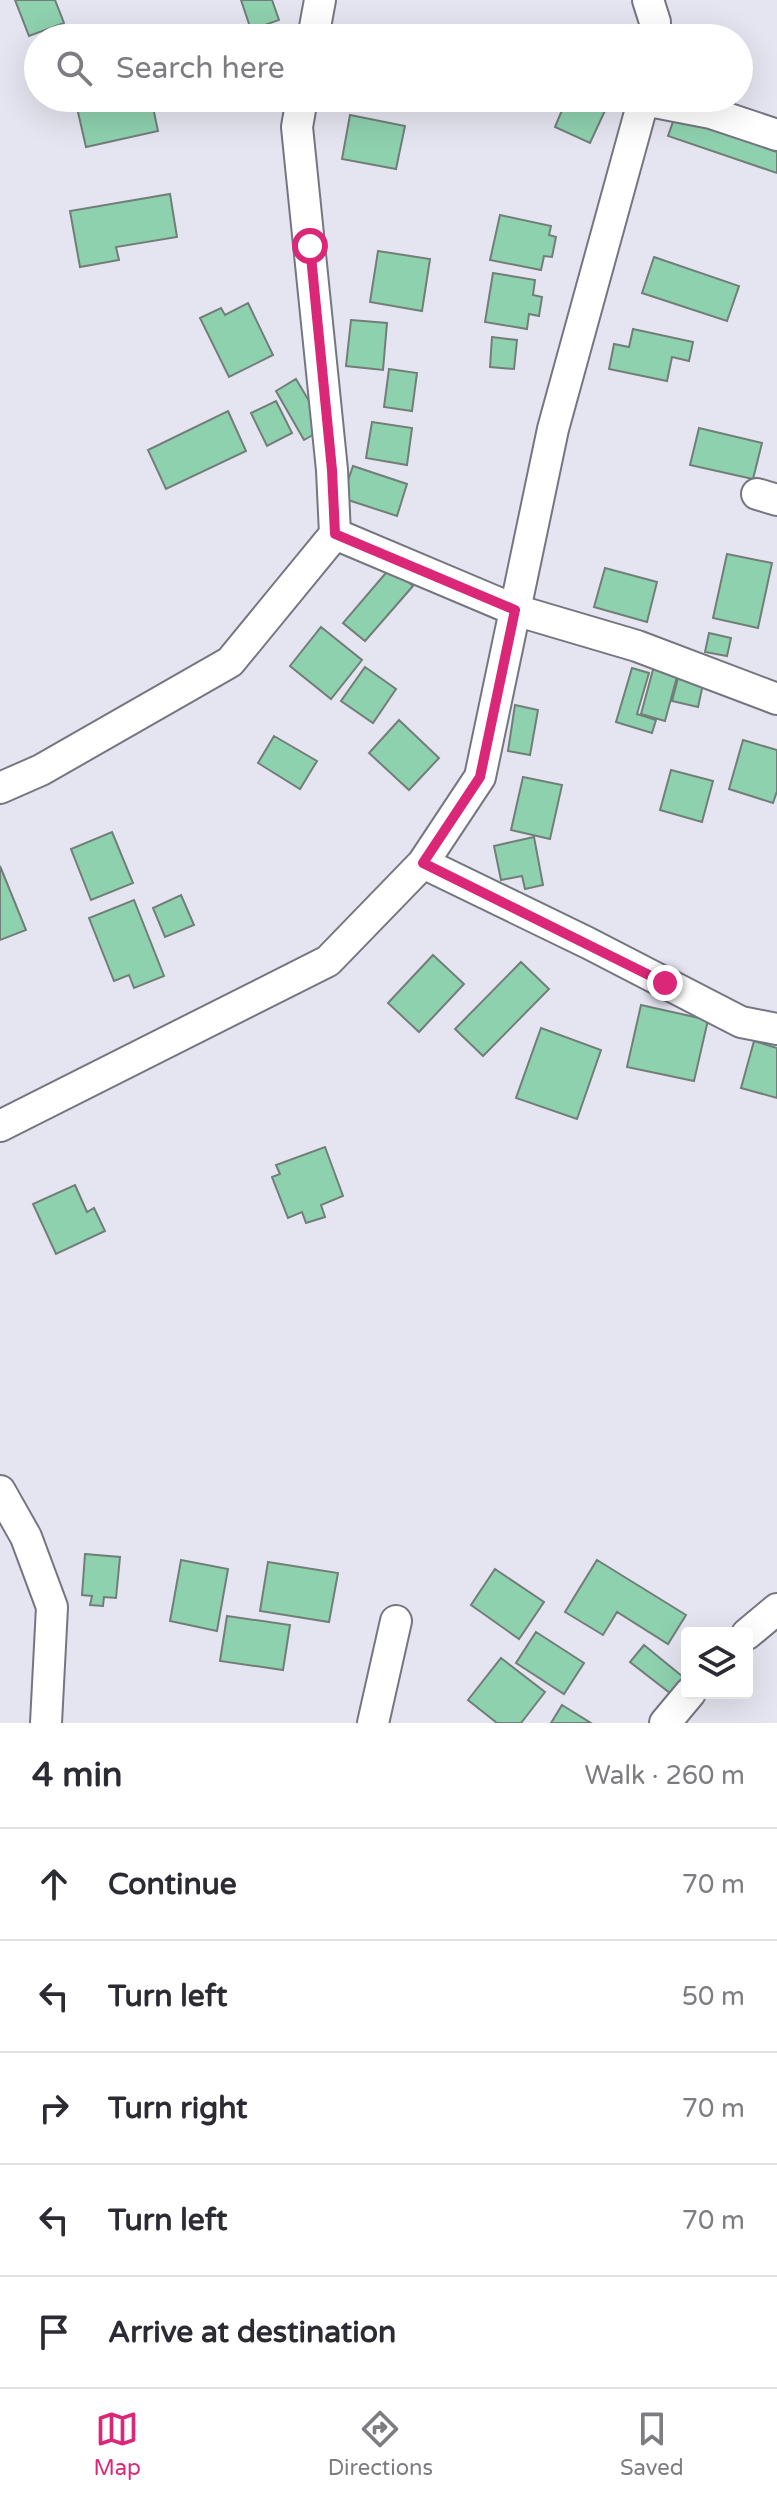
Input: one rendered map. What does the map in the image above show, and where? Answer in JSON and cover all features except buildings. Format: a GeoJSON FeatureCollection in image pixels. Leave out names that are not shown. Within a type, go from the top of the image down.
{"type":"FeatureCollection","features":[{"type":"Feature","properties":{"kind":"street"},"geometry":{"type":"LineString","coordinates":[[316,24],[320,0]]}},
{"type":"Feature","properties":{"kind":"street"},"geometry":{"type":"LineString","coordinates":[[648,0],[655,24]]}},
{"type":"Feature","properties":{"kind":"street"},"geometry":{"type":"LineString","coordinates":[[0,788],[41,770],[230,662],[335,534],[317,305],[297,127],[300,112]]}},
{"type":"Feature","properties":{"kind":"street"},"geometry":{"type":"LineString","coordinates":[[0,1126],[328,961],[423,863],[480,777],[553,429],[640,112]]}},
{"type":"Feature","properties":{"kind":"street"},"geometry":{"type":"LineString","coordinates":[[706,112],[777,135]]}},
{"type":"Feature","properties":{"kind":"street"},"geometry":{"type":"LineString","coordinates":[[335,534],[515,610],[637,646],[777,699]]}},
{"type":"Feature","properties":{"kind":"street"},"geometry":{"type":"LineString","coordinates":[[423,863],[741,1022],[777,1029]]}},
{"type":"Feature","properties":{"kind":"street"},"geometry":{"type":"LineString","coordinates":[[0,1491],[26,1537],[52,1607],[46,1723]]}},
{"type":"Feature","properties":{"kind":"street"},"geometry":{"type":"LineString","coordinates":[[753,1629],[777,1609]]}},
{"type":"Feature","properties":{"kind":"street"},"geometry":{"type":"LineString","coordinates":[[373,1723],[396,1621]]}},
{"type":"Feature","properties":{"kind":"street"},"geometry":{"type":"LineString","coordinates":[[665,1723],[685,1699]]}},
{"type":"Feature","properties":{"kind":"route"},"geometry":{"type":"LineString","coordinates":[[310,246],[332,470],[335,534],[515,610],[480,777],[423,863],[665,983]]}}]}
